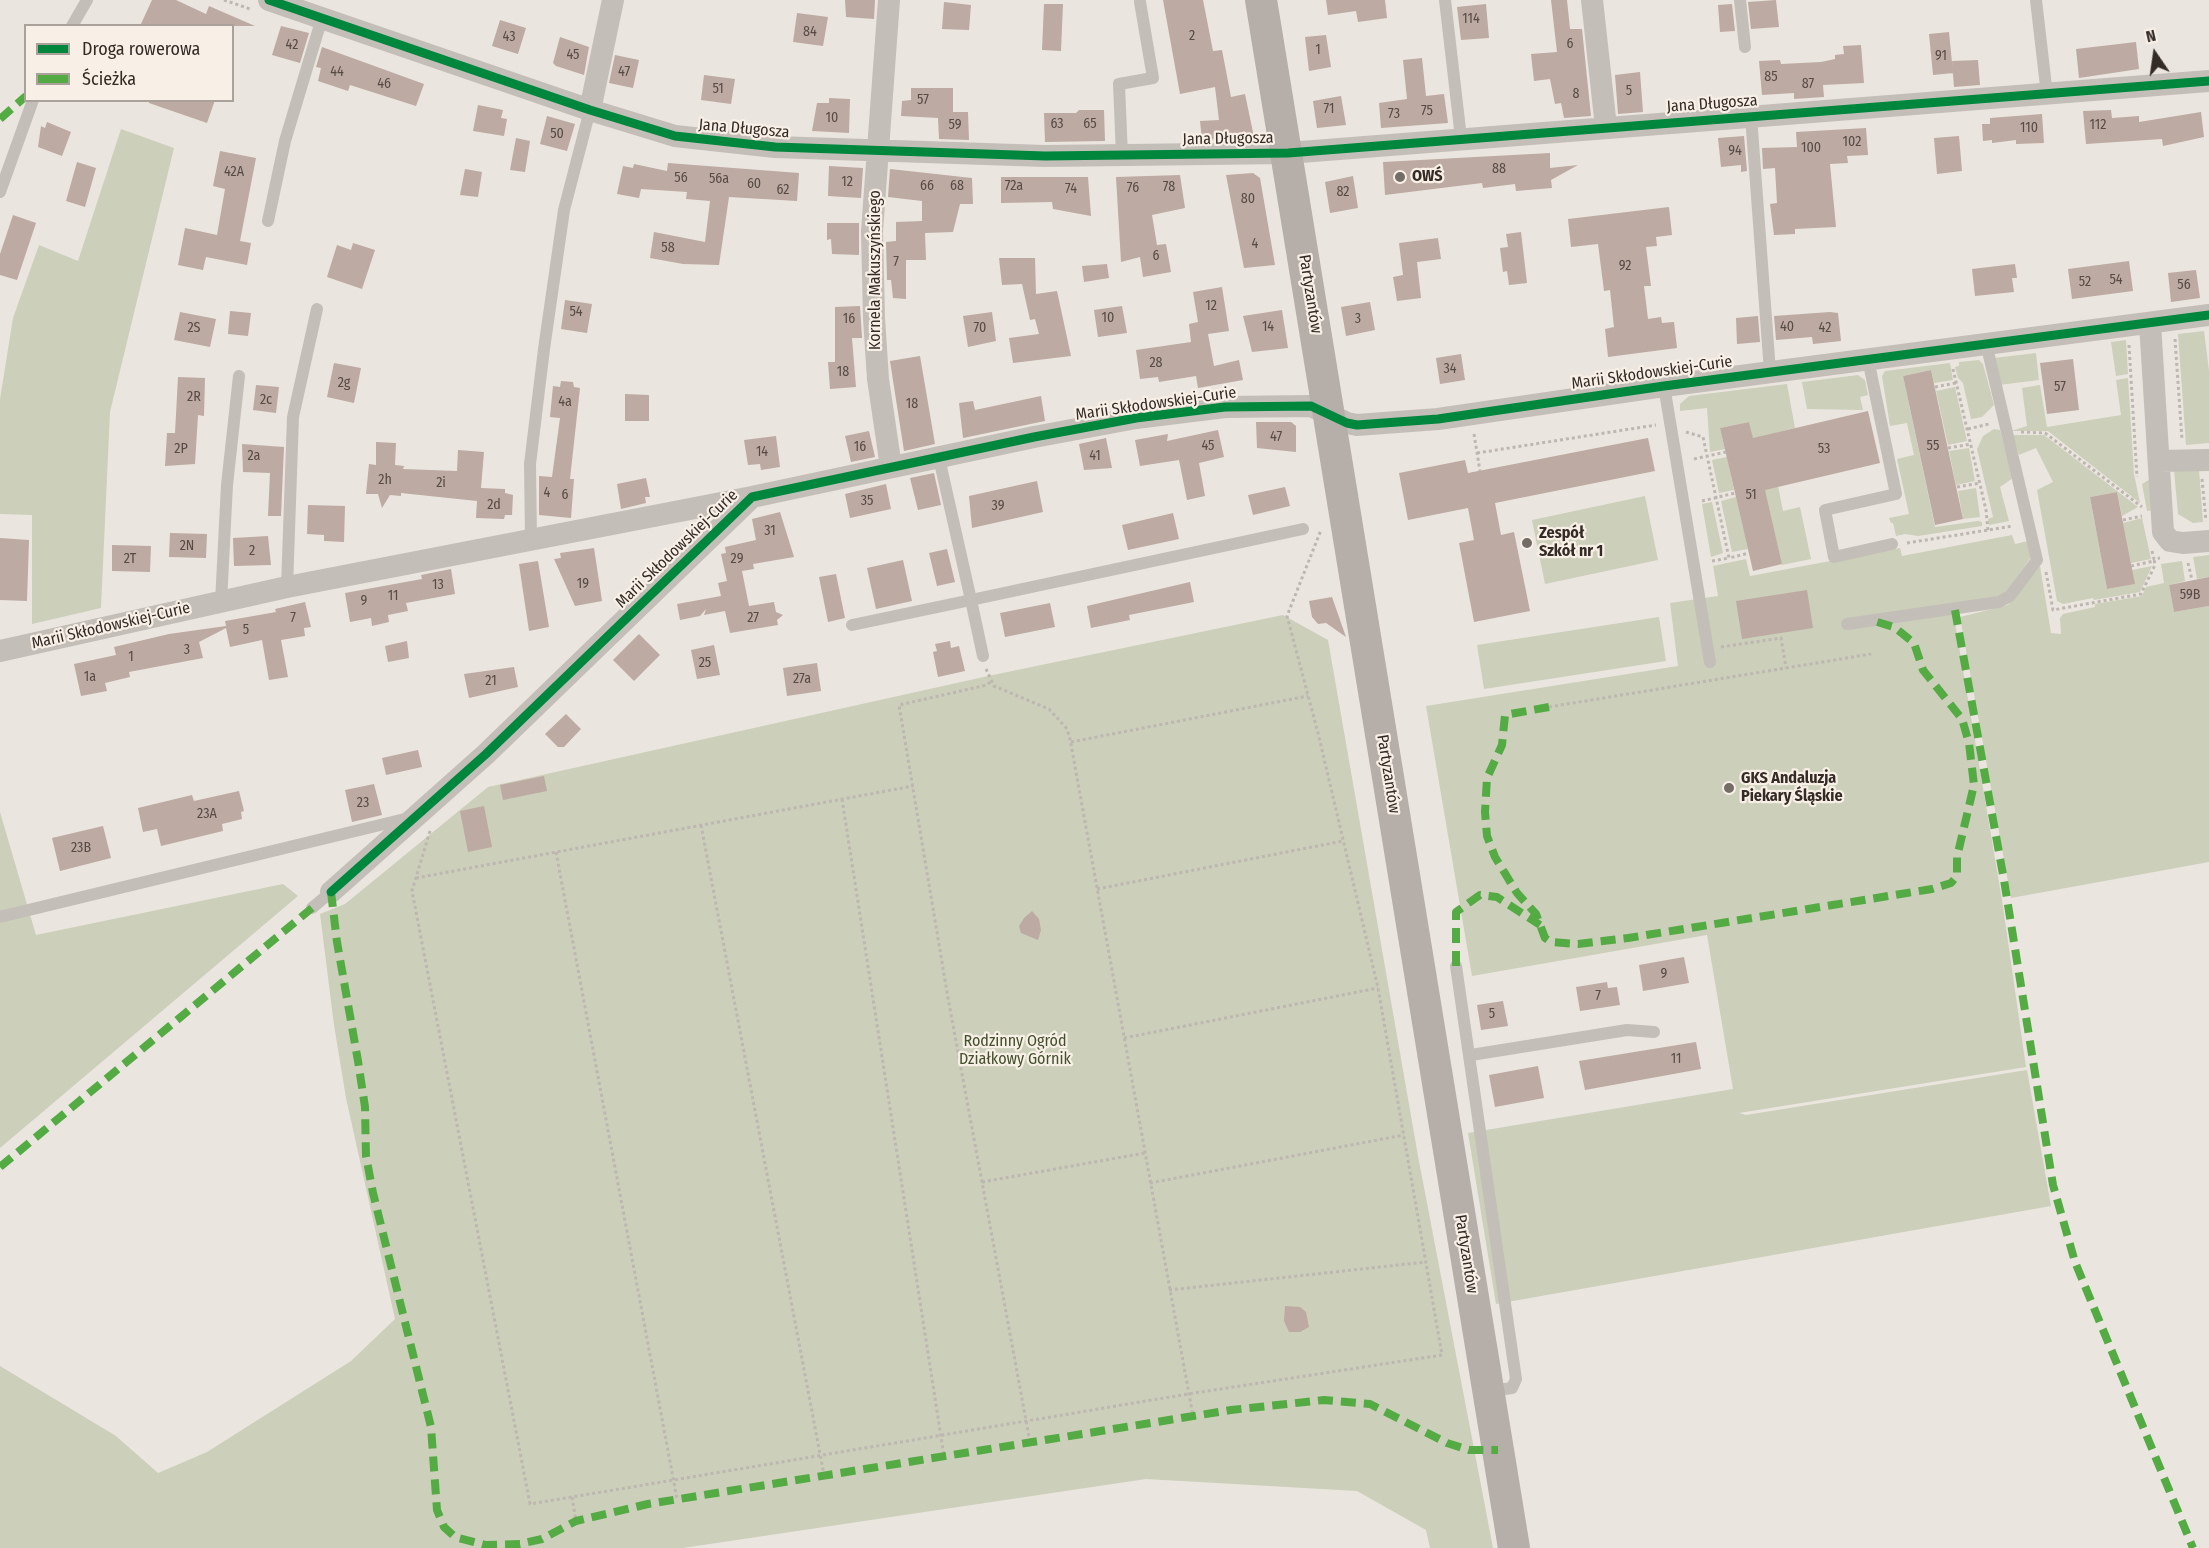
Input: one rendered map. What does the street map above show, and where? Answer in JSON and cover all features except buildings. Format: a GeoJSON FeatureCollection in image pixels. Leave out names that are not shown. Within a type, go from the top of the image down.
{"type":"FeatureCollection","features":[{"type":"Feature","properties":{"kind":"street","name":"Jana Długosza"},"geometry":{"type":"LineString","coordinates":[[269,0],[590,110],[675,136],[702,141],[775,147],[999,156],[1288,153],[2209,81]]}},
{"type":"Feature","properties":{"kind":"street"},"geometry":{"type":"LineString","coordinates":[[590,110],[613,0]]}},
{"type":"Feature","properties":{"kind":"street","name":"Kornela Makuszyńskiego"},"geometry":{"type":"LineString","coordinates":[[890,0],[872,231],[878,379],[891,467]]}},
{"type":"Feature","properties":{"kind":"street","name":"Partyzantów"},"geometry":{"type":"LineString","coordinates":[[1261,0],[1288,153],[1514,1548]]}},
{"type":"Feature","properties":{"kind":"street"},"geometry":{"type":"LineString","coordinates":[[1592,0],[1605,127]]}},
{"type":"Feature","properties":{"kind":"street","name":"Marii Skłodowskiej-Curie"},"geometry":{"type":"LineString","coordinates":[[0,651],[287,587],[752,497],[1136,418],[1225,407],[1311,406],[1347,423],[1357,425],[1438,419],[1664,386],[2209,315]]}},
{"type":"Feature","properties":{"kind":"street"},"geometry":{"type":"LineString","coordinates":[[2150,323],[2163,532],[2170,541],[2183,543],[2208,531]]}},
{"type":"Feature","properties":{"kind":"street"},"geometry":{"type":"LineString","coordinates":[[2158,461],[2201,460]]}},
{"type":"Feature","properties":{"kind":"street","name":"Marii Skłodowskiej-Curie"},"geometry":{"type":"LineString","coordinates":[[331,892],[425,820],[752,497]]}},
{"type":"Feature","properties":{"kind":"lane"},"geometry":{"type":"LineString","coordinates":[[73,24],[87,0]]}},
{"type":"Feature","properties":{"kind":"lane"},"geometry":{"type":"LineString","coordinates":[[1445,0],[1461,138]]}},
{"type":"Feature","properties":{"kind":"lane"},"geometry":{"type":"LineString","coordinates":[[1740,0],[1745,47]]}},
{"type":"Feature","properties":{"kind":"lane"},"geometry":{"type":"LineString","coordinates":[[2036,0],[2047,95]]}},
{"type":"Feature","properties":{"kind":"lane"},"geometry":{"type":"LineString","coordinates":[[1122,156],[1119,84],[1154,78],[1140,2]]}},
{"type":"Feature","properties":{"kind":"lane"},"geometry":{"type":"LineString","coordinates":[[268,221],[285,141],[322,18]]}},
{"type":"Feature","properties":{"kind":"lane"},"geometry":{"type":"LineString","coordinates":[[0,192],[32,102]]}},
{"type":"Feature","properties":{"kind":"lane"},"geometry":{"type":"LineString","coordinates":[[531,538],[530,464],[544,349],[564,210],[590,110]]}},
{"type":"Feature","properties":{"kind":"lane"},"geometry":{"type":"LineString","coordinates":[[1751,116],[1770,372]]}},
{"type":"Feature","properties":{"kind":"lane"},"geometry":{"type":"LineString","coordinates":[[287,587],[293,417],[317,309]]}},
{"type":"Feature","properties":{"kind":"lane"},"geometry":{"type":"LineString","coordinates":[[1847,624],[1999,602],[2010,596],[2037,560],[1986,343]]}},
{"type":"Feature","properties":{"kind":"lane"},"geometry":{"type":"LineString","coordinates":[[1868,359],[1896,494],[1825,510],[1834,557],[1892,544]]}},
{"type":"Feature","properties":{"kind":"lane"},"geometry":{"type":"LineString","coordinates":[[221,602],[227,485],[239,376]]}},
{"type":"Feature","properties":{"kind":"lane"},"geometry":{"type":"LineString","coordinates":[[1664,386],[1709,656]]}},
{"type":"Feature","properties":{"kind":"lane"},"geometry":{"type":"LineString","coordinates":[[939,458],[983,656]]}},
{"type":"Feature","properties":{"kind":"lane"},"geometry":{"type":"LineString","coordinates":[[852,625],[1303,529]]}},
{"type":"Feature","properties":{"kind":"lane"},"geometry":{"type":"LineString","coordinates":[[0,917],[425,820]]}},
{"type":"Feature","properties":{"kind":"lane","name":"Marii Skłodowskiej-Curie"},"geometry":{"type":"LineString","coordinates":[[312,908],[331,892]]}},
{"type":"Feature","properties":{"kind":"lane"},"geometry":{"type":"LineString","coordinates":[[1456,966],[1471,1055],[1484,1168],[1516,1379],[1512,1388],[1489,1391]]}},
{"type":"Feature","properties":{"kind":"lane"},"geometry":{"type":"LineString","coordinates":[[1471,1055],[1627,1030],[1654,1032]]}},
{"type":"Feature","properties":{"kind":"path"},"geometry":{"type":"LineString","coordinates":[[2174,332],[2183,454],[2201,460],[2208,531]]}},
{"type":"Feature","properties":{"kind":"path"},"geometry":{"type":"LineString","coordinates":[[1953,367],[1980,483],[1988,531]]}},
{"type":"Feature","properties":{"kind":"path"},"geometry":{"type":"LineString","coordinates":[[1935,387],[1956,383]]}},
{"type":"Feature","properties":{"kind":"path"},"geometry":{"type":"LineString","coordinates":[[1477,453],[1662,424],[1703,437],[1729,558]]}},
{"type":"Feature","properties":{"kind":"path"},"geometry":{"type":"LineString","coordinates":[[1968,429],[2005,426],[2045,433],[2142,507],[2146,526]]}},
{"type":"Feature","properties":{"kind":"path"},"geometry":{"type":"LineString","coordinates":[[1473,431],[1480,471]]}},
{"type":"Feature","properties":{"kind":"path"},"geometry":{"type":"LineString","coordinates":[[1948,448],[1971,444]]}},
{"type":"Feature","properties":{"kind":"path"},"geometry":{"type":"LineString","coordinates":[[1694,459],[1726,452]]}},
{"type":"Feature","properties":{"kind":"path"},"geometry":{"type":"LineString","coordinates":[[1957,487],[1980,483]]}},
{"type":"Feature","properties":{"kind":"path"},"geometry":{"type":"LineString","coordinates":[[1702,501],[1735,493]]}},
{"type":"Feature","properties":{"kind":"path"},"geometry":{"type":"LineString","coordinates":[[2123,520],[2144,516]]}},
{"type":"Feature","properties":{"kind":"path"},"geometry":{"type":"LineString","coordinates":[[425,820],[412,891],[530,1504],[1188,1394],[1442,1355],[1378,988],[1344,841],[1287,616],[1324,522]]}},
{"type":"Feature","properties":{"kind":"path"},"geometry":{"type":"LineString","coordinates":[[1892,544],[1918,543],[2029,522]]}},
{"type":"Feature","properties":{"kind":"path"},"geometry":{"type":"LineString","coordinates":[[2037,560],[2044,564],[2053,610],[2141,594],[2154,560],[2151,548]]}},
{"type":"Feature","properties":{"kind":"path"},"geometry":{"type":"LineString","coordinates":[[1712,561],[1749,553]]}},
{"type":"Feature","properties":{"kind":"path"},"geometry":{"type":"LineString","coordinates":[[2186,555],[2192,580]]}},
{"type":"Feature","properties":{"kind":"path"},"geometry":{"type":"LineString","coordinates":[[2131,566],[2164,558]]}},
{"type":"Feature","properties":{"kind":"path"},"geometry":{"type":"LineString","coordinates":[[1709,656],[1781,638],[1786,668]]}},
{"type":"Feature","properties":{"kind":"path"},"geometry":{"type":"LineString","coordinates":[[1549,707],[1871,654]]}},
{"type":"Feature","properties":{"kind":"path"},"geometry":{"type":"LineString","coordinates":[[983,656],[990,682],[1005,692],[1049,709],[1067,729],[1071,742],[1193,1416]]}},
{"type":"Feature","properties":{"kind":"path"},"geometry":{"type":"LineString","coordinates":[[990,682],[987,685],[899,705],[1030,1442]]}},
{"type":"Feature","properties":{"kind":"path"},"geometry":{"type":"LineString","coordinates":[[1071,742],[1308,696]]}},
{"type":"Feature","properties":{"kind":"path"},"geometry":{"type":"LineString","coordinates":[[416,878],[913,786]]}},
{"type":"Feature","properties":{"kind":"path"},"geometry":{"type":"LineString","coordinates":[[842,799],[944,1456]]}},
{"type":"Feature","properties":{"kind":"path"},"geometry":{"type":"LineString","coordinates":[[701,825],[824,1475]]}},
{"type":"Feature","properties":{"kind":"path"},"geometry":{"type":"LineString","coordinates":[[1097,889],[1344,841]]}},
{"type":"Feature","properties":{"kind":"path"},"geometry":{"type":"LineString","coordinates":[[556,852],[677,1499]]}},
{"type":"Feature","properties":{"kind":"path"},"geometry":{"type":"LineString","coordinates":[[1124,1038],[1378,988]]}},
{"type":"Feature","properties":{"kind":"path"},"geometry":{"type":"LineString","coordinates":[[1150,1183],[1404,1135]]}},
{"type":"Feature","properties":{"kind":"path"},"geometry":{"type":"LineString","coordinates":[[982,1182],[1145,1153]]}},
{"type":"Feature","properties":{"kind":"path"},"geometry":{"type":"LineString","coordinates":[[1169,1290],[1426,1262]]}},
{"type":"Feature","properties":{"kind":"path"},"geometry":{"type":"LineString","coordinates":[[572,1497],[576,1521]]}},
{"type":"Feature","properties":{"kind":"green space"},"geometry":{"type":"Polygon","coordinates":[[[121,129],[174,148],[110,412],[101,608],[32,624],[32,515],[0,514],[0,399],[13,318],[39,245],[78,261],[121,129]]]}},
{"type":"Feature","properties":{"kind":"green space"},"geometry":{"type":"Polygon","coordinates":[[[2204,331],[2209,371],[2209,443],[2186,445],[2178,334],[2204,331]]]}},
{"type":"Feature","properties":{"kind":"green space"},"geometry":{"type":"Polygon","coordinates":[[[2126,340],[2128,374],[2116,376],[2111,342],[2126,340]]]}},
{"type":"Feature","properties":{"kind":"green space"},"geometry":{"type":"Polygon","coordinates":[[[2036,353],[2039,380],[1999,385],[1994,358],[2036,353]]]}},
{"type":"Feature","properties":{"kind":"green space"},"geometry":{"type":"Polygon","coordinates":[[[1979,360],[1983,364],[1994,405],[1982,417],[1971,419],[1963,383],[1958,378],[1955,367],[1959,366],[1959,362],[1979,360]]]}},
{"type":"Feature","properties":{"kind":"green space"},"geometry":{"type":"Polygon","coordinates":[[[1950,363],[1953,380],[1934,383],[1931,370],[1903,376],[1935,527],[1978,521],[1982,522],[1982,526],[1918,536],[1905,534],[1896,536],[1893,523],[1889,518],[1909,514],[1897,459],[1914,455],[1907,423],[1890,426],[1882,376],[1885,371],[1950,363]]]}},
{"type":"Feature","properties":{"kind":"green space"},"geometry":{"type":"Polygon","coordinates":[[[1858,375],[1865,380],[1868,395],[1860,397],[1863,410],[1807,409],[1802,382],[1858,375]]]}},
{"type":"Feature","properties":{"kind":"green space"},"geometry":{"type":"Polygon","coordinates":[[[2128,378],[2134,474],[2140,503],[2048,431],[2011,431],[2027,426],[2022,388],[2040,385],[2047,427],[2121,415],[2116,380],[2128,378]]]}},
{"type":"Feature","properties":{"kind":"green space"},"geometry":{"type":"Polygon","coordinates":[[[1787,384],[1795,428],[1768,435],[1783,511],[1800,507],[1811,559],[1782,565],[1749,422],[1720,428],[1725,449],[1710,452],[1707,408],[1680,411],[1680,404],[1689,396],[1787,384]]]}},
{"type":"Feature","properties":{"kind":"green space"},"geometry":{"type":"Polygon","coordinates":[[[1955,387],[1967,441],[1948,445],[1936,391],[1955,387]]]}},
{"type":"Feature","properties":{"kind":"green space"},"geometry":{"type":"Polygon","coordinates":[[[1994,429],[2000,430],[2013,478],[2000,487],[2009,521],[1989,525],[1988,519],[1993,517],[1977,449],[1983,436],[1994,429]]]}},
{"type":"Feature","properties":{"kind":"green space"},"geometry":{"type":"Polygon","coordinates":[[[2012,435],[2044,435],[2138,507],[2122,516],[2117,492],[2090,497],[2107,589],[2134,584],[2132,570],[2152,566],[2140,592],[2063,604],[2057,601],[2037,490],[2053,482],[2036,448],[2019,455],[2012,435]]]}},
{"type":"Feature","properties":{"kind":"green space"},"geometry":{"type":"Polygon","coordinates":[[[1969,448],[1975,481],[1956,485],[1949,451],[1969,448]]]}},
{"type":"Feature","properties":{"kind":"green space"},"geometry":{"type":"Polygon","coordinates":[[[1727,457],[1734,490],[1719,493],[1712,460],[1727,457]]]}},
{"type":"Feature","properties":{"kind":"green space"},"geometry":{"type":"Polygon","coordinates":[[[2199,469],[2203,522],[2193,523],[2178,514],[2174,470],[2199,469]]]}},
{"type":"Feature","properties":{"kind":"green space"},"geometry":{"type":"Polygon","coordinates":[[[2152,478],[2155,510],[2147,511],[2142,484],[2152,478]]]}},
{"type":"Feature","properties":{"kind":"green space"},"geometry":{"type":"Polygon","coordinates":[[[1976,488],[1980,517],[1963,519],[1958,491],[1976,488]]]}},
{"type":"Feature","properties":{"kind":"green space"},"geometry":{"type":"Polygon","coordinates":[[[1645,496],[1658,560],[1545,584],[1532,520],[1645,496]]]}},
{"type":"Feature","properties":{"kind":"green space"},"geometry":{"type":"Polygon","coordinates":[[[1736,497],[1748,549],[1732,552],[1721,501],[1736,497]]]}},
{"type":"Feature","properties":{"kind":"green space"},"geometry":{"type":"Polygon","coordinates":[[[1712,502],[1723,553],[1711,557],[1702,504],[1712,502]]]}},
{"type":"Feature","properties":{"kind":"green space"},"geometry":{"type":"Polygon","coordinates":[[[2142,518],[2151,559],[2131,563],[2123,523],[2142,518]]]}},
{"type":"Feature","properties":{"kind":"green space"},"geometry":{"type":"Polygon","coordinates":[[[2012,535],[2015,544],[2028,541],[2031,557],[2007,592],[1999,597],[1952,605],[2002,900],[2026,1067],[1739,1113],[1746,1115],[2027,1070],[2051,1206],[1496,1304],[1468,1133],[1733,1089],[1707,935],[1472,976],[1426,706],[1678,666],[1670,603],[1718,596],[1713,566],[1746,559],[1750,576],[1900,548],[1902,556],[2012,535]]]}},
{"type":"Feature","properties":{"kind":"green space"},"geometry":{"type":"Polygon","coordinates":[[[2209,555],[2209,577],[2197,579],[2193,557],[2209,555]]]}},
{"type":"Feature","properties":{"kind":"green space"},"geometry":{"type":"Polygon","coordinates":[[[2182,561],[2185,581],[2169,585],[2174,612],[2209,606],[2209,862],[2011,898],[1960,617],[2008,605],[2040,566],[2051,633],[2061,634],[2060,618],[2063,614],[2095,607],[2095,604],[2142,596],[2146,587],[2164,583],[2161,564],[2182,561]]]}},
{"type":"Feature","properties":{"kind":"green space","name":"Rodzinny Ogród Działkowy Górnik"},"geometry":{"type":"Polygon","coordinates":[[[1283,615],[1328,640],[1418,1156],[1493,1548],[1430,1548],[1426,1530],[1357,1491],[1146,1479],[683,1548],[0,1548],[0,1366],[116,1436],[158,1473],[207,1452],[351,1361],[395,1319],[346,1098],[320,914],[345,904],[488,787],[988,676],[1283,615]]]}},
{"type":"Feature","properties":{"kind":"green space"},"geometry":{"type":"Polygon","coordinates":[[[1659,617],[1666,661],[1484,689],[1477,645],[1659,617]]]}},
{"type":"Feature","properties":{"kind":"green space"},"geometry":{"type":"Polygon","coordinates":[[[0,812],[36,935],[283,884],[298,896],[0,1148],[0,812]]]}},
{"type":"Feature","properties":{"kind":"marked path"},"geometry":{"type":"LineString","coordinates":[[0,119],[24,98]]}},
{"type":"Feature","properties":{"kind":"marked path"},"geometry":{"type":"LineString","coordinates":[[1955,610],[2004,880],[2053,1185],[2075,1262],[2193,1548]]}},
{"type":"Feature","properties":{"kind":"marked path"},"geometry":{"type":"LineString","coordinates":[[1549,707],[1505,715],[1502,745],[1487,778],[1485,812],[1487,836],[1495,857],[1517,893],[1536,914],[1545,938],[1551,942],[1578,944],[1628,938],[1932,889],[1951,883],[1957,876],[1957,857],[1974,785],[1969,743],[1962,719],[1923,670],[1914,643],[1894,627],[1874,621]]}},
{"type":"Feature","properties":{"kind":"marked path"},"geometry":{"type":"LineString","coordinates":[[331,892],[337,942],[365,1107],[366,1156],[373,1193],[431,1427],[437,1510],[444,1527],[455,1537],[486,1545],[520,1544],[542,1539],[576,1521],[648,1504],[1231,1410],[1324,1400],[1370,1404],[1447,1443],[1469,1450],[1498,1450]]}},
{"type":"Feature","properties":{"kind":"marked path"},"geometry":{"type":"LineString","coordinates":[[1456,966],[1456,912],[1480,895],[1497,897],[1540,925]]}},
{"type":"Feature","properties":{"kind":"marked path"},"geometry":{"type":"LineString","coordinates":[[0,1167],[312,908]]}},
{"type":"Feature","properties":{"kind":"cycle path"},"geometry":{"type":"LineString","coordinates":[[269,0],[590,110],[675,136],[775,147],[1045,156],[1288,153],[2209,81]]}},
{"type":"Feature","properties":{"kind":"cycle path"},"geometry":{"type":"LineString","coordinates":[[331,892],[486,754],[752,497],[1034,437],[1136,418],[1225,407],[1311,406],[1347,423],[1357,425],[1438,419],[1664,386],[2209,315]]}},
{"type":"Feature","properties":{"kind":"place","name":"OWŚ"},"geometry":{"type":"Point","coordinates":[1400,177]}},
{"type":"Feature","properties":{"kind":"place","name":"Zespół Szkół nr 1"},"geometry":{"type":"Point","coordinates":[1527,543]}},
{"type":"Feature","properties":{"kind":"place","name":"GKS Andaluzja Piekary Śląskie"},"geometry":{"type":"Point","coordinates":[1729,788]}}]}
